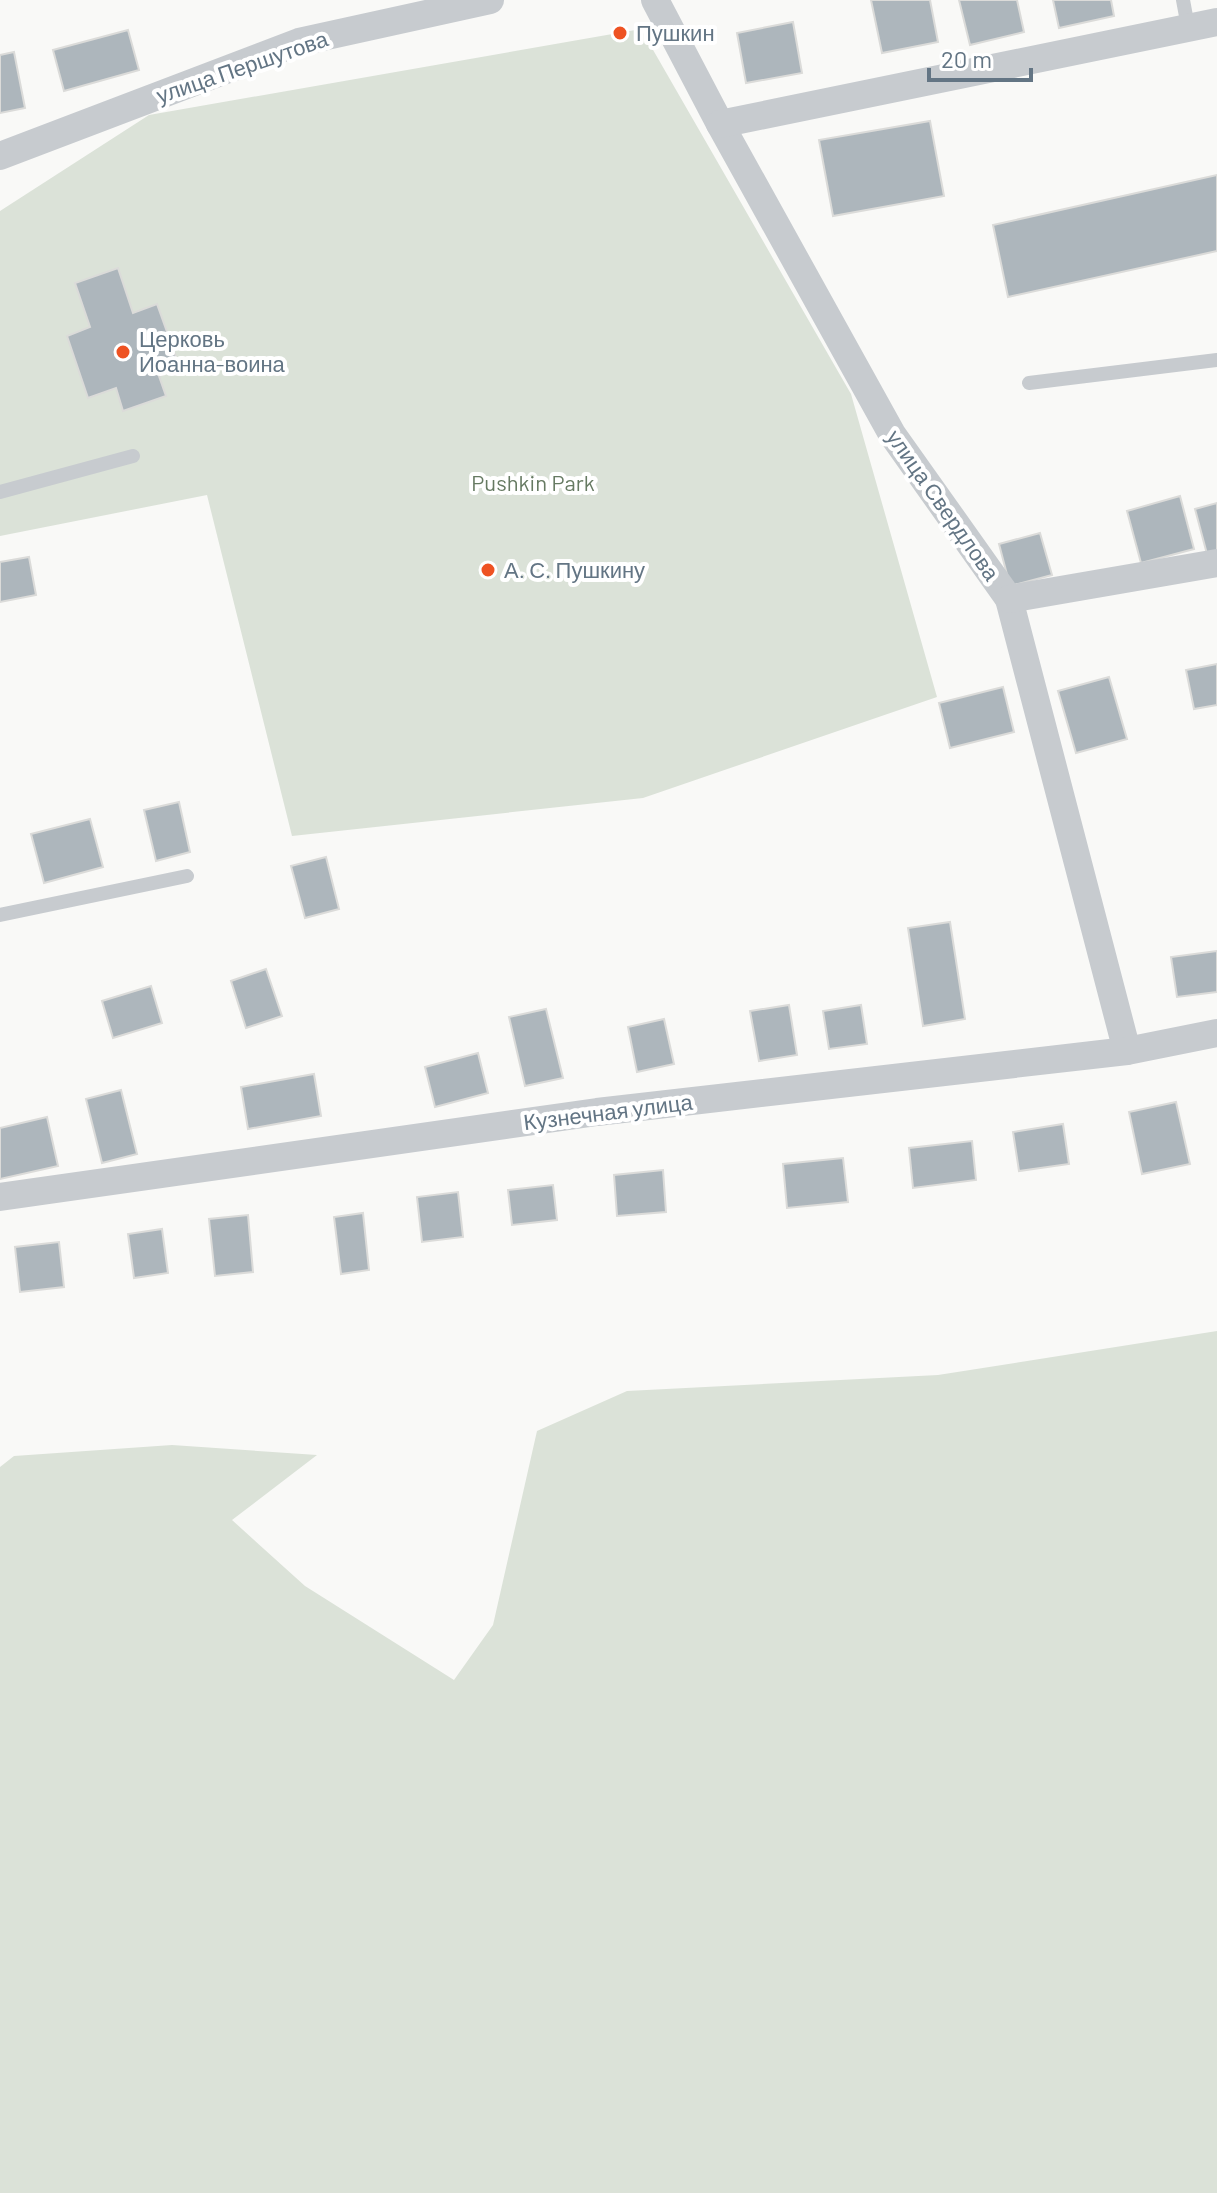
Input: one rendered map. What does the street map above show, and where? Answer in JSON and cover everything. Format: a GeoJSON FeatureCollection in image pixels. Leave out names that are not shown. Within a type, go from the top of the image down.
{"type":"FeatureCollection","features":[{"type":"Feature","properties":{"kind":"street","name":"улица Першутова"},"geometry":{"type":"LineString","coordinates":[[0,156],[299,42],[490,0]]}},
{"type":"Feature","properties":{"kind":"street","name":"улица Свердлова"},"geometry":{"type":"LineString","coordinates":[[655,0],[892,434],[1009,599],[1127,1051]]}},
{"type":"Feature","properties":{"kind":"street"},"geometry":{"type":"LineString","coordinates":[[720,124],[1186,14],[1217,22]]}},
{"type":"Feature","properties":{"kind":"street"},"geometry":{"type":"LineString","coordinates":[[1009,599],[1217,563]]}},
{"type":"Feature","properties":{"kind":"street","name":"Кузнечная улица"},"geometry":{"type":"LineString","coordinates":[[0,1197],[597,1112],[1127,1051],[1217,1033]]}},
{"type":"Feature","properties":{"kind":"lane"},"geometry":{"type":"LineString","coordinates":[[1029,383],[1217,360]]}},
{"type":"Feature","properties":{"kind":"lane"},"geometry":{"type":"LineString","coordinates":[[0,492],[133,456]]}},
{"type":"Feature","properties":{"kind":"lane"},"geometry":{"type":"LineString","coordinates":[[0,915],[187,876]]}},
{"type":"Feature","properties":{"kind":"green space","name":"Pushkin Park"},"geometry":{"type":"Polygon","coordinates":[[[641,29],[851,394],[937,697],[643,798],[292,836],[207,495],[0,536],[0,211],[149,115],[641,29]]]}},
{"type":"Feature","properties":{"kind":"green space"},"geometry":{"type":"Polygon","coordinates":[[[1217,1331],[1217,2193],[0,2193],[0,1467],[14,1456],[172,1445],[317,1455],[232,1520],[305,1586],[454,1680],[493,1625],[537,1431],[627,1391],[938,1375],[1217,1331]]]}},
{"type":"Feature","properties":{"kind":"building"},"geometry":{"type":"Polygon","coordinates":[[[871,0],[930,0],[938,42],[882,53],[871,0]]]}},
{"type":"Feature","properties":{"kind":"building"},"geometry":{"type":"Polygon","coordinates":[[[959,0],[1017,0],[1024,32],[970,45],[959,0]]]}},
{"type":"Feature","properties":{"kind":"building"},"geometry":{"type":"Polygon","coordinates":[[[1053,0],[1111,0],[1114,16],[1059,28],[1053,0]]]}},
{"type":"Feature","properties":{"kind":"building"},"geometry":{"type":"Polygon","coordinates":[[[793,22],[802,73],[746,83],[737,33],[793,22]]]}},
{"type":"Feature","properties":{"kind":"building"},"geometry":{"type":"Polygon","coordinates":[[[128,30],[139,70],[64,91],[53,50],[128,30]]]}},
{"type":"Feature","properties":{"kind":"building"},"geometry":{"type":"Polygon","coordinates":[[[14,52],[25,108],[0,113],[0,55],[14,52]]]}},
{"type":"Feature","properties":{"kind":"building"},"geometry":{"type":"Polygon","coordinates":[[[930,121],[944,196],[833,216],[819,140],[930,121]]]}},
{"type":"Feature","properties":{"kind":"building"},"geometry":{"type":"Polygon","coordinates":[[[1217,175],[1217,251],[1008,297],[993,225],[1217,175]]]}},
{"type":"Feature","properties":{"kind":"building","name":"Церковь Иоанна-воина"},"geometry":{"type":"Polygon","coordinates":[[[118,268],[133,313],[157,304],[180,368],[159,376],[166,396],[123,411],[116,388],[88,398],[67,336],[90,327],[75,283],[118,268]]]}},
{"type":"Feature","properties":{"kind":"building"},"geometry":{"type":"Polygon","coordinates":[[[1180,496],[1194,549],[1141,563],[1127,511],[1180,496]]]}},
{"type":"Feature","properties":{"kind":"building"},"geometry":{"type":"Polygon","coordinates":[[[1217,503],[1217,552],[1207,554],[1195,509],[1217,503]]]}},
{"type":"Feature","properties":{"kind":"building"},"geometry":{"type":"Polygon","coordinates":[[[1040,533],[1052,575],[1010,586],[999,544],[1040,533]]]}},
{"type":"Feature","properties":{"kind":"building"},"geometry":{"type":"Polygon","coordinates":[[[29,557],[36,595],[0,602],[0,562],[29,557]]]}},
{"type":"Feature","properties":{"kind":"building"},"geometry":{"type":"Polygon","coordinates":[[[1217,664],[1217,705],[1194,709],[1186,670],[1217,664]]]}},
{"type":"Feature","properties":{"kind":"building"},"geometry":{"type":"Polygon","coordinates":[[[1109,677],[1127,739],[1076,753],[1058,691],[1109,677]]]}},
{"type":"Feature","properties":{"kind":"building"},"geometry":{"type":"Polygon","coordinates":[[[1003,687],[1014,732],[950,748],[939,703],[1003,687]]]}},
{"type":"Feature","properties":{"kind":"building"},"geometry":{"type":"Polygon","coordinates":[[[179,802],[190,852],[156,861],[144,810],[179,802]]]}},
{"type":"Feature","properties":{"kind":"building"},"geometry":{"type":"Polygon","coordinates":[[[90,819],[103,867],[44,883],[31,834],[90,819]]]}},
{"type":"Feature","properties":{"kind":"building"},"geometry":{"type":"Polygon","coordinates":[[[326,857],[339,909],[305,918],[291,866],[326,857]]]}},
{"type":"Feature","properties":{"kind":"building"},"geometry":{"type":"Polygon","coordinates":[[[950,922],[965,1019],[923,1026],[908,928],[950,922]]]}},
{"type":"Feature","properties":{"kind":"building"},"geometry":{"type":"Polygon","coordinates":[[[1217,951],[1217,992],[1177,997],[1171,957],[1217,951]]]}},
{"type":"Feature","properties":{"kind":"building"},"geometry":{"type":"Polygon","coordinates":[[[266,969],[282,1016],[246,1028],[231,981],[266,969]]]}},
{"type":"Feature","properties":{"kind":"building"},"geometry":{"type":"Polygon","coordinates":[[[151,986],[162,1023],[113,1038],[102,1001],[151,986]]]}},
{"type":"Feature","properties":{"kind":"building"},"geometry":{"type":"Polygon","coordinates":[[[789,1005],[797,1055],[759,1061],[750,1011],[789,1005]]]}},
{"type":"Feature","properties":{"kind":"building"},"geometry":{"type":"Polygon","coordinates":[[[861,1005],[867,1044],[829,1049],[823,1011],[861,1005]]]}},
{"type":"Feature","properties":{"kind":"building"},"geometry":{"type":"Polygon","coordinates":[[[546,1009],[563,1078],[525,1086],[509,1017],[546,1009]]]}},
{"type":"Feature","properties":{"kind":"building"},"geometry":{"type":"Polygon","coordinates":[[[664,1019],[674,1064],[637,1072],[628,1027],[664,1019]]]}},
{"type":"Feature","properties":{"kind":"building"},"geometry":{"type":"Polygon","coordinates":[[[478,1053],[488,1093],[435,1107],[425,1067],[478,1053]]]}},
{"type":"Feature","properties":{"kind":"building"},"geometry":{"type":"Polygon","coordinates":[[[314,1074],[321,1116],[248,1129],[241,1087],[314,1074]]]}},
{"type":"Feature","properties":{"kind":"building"},"geometry":{"type":"Polygon","coordinates":[[[121,1090],[137,1154],[102,1163],[86,1099],[121,1090]]]}},
{"type":"Feature","properties":{"kind":"building"},"geometry":{"type":"Polygon","coordinates":[[[1176,1102],[1190,1164],[1142,1174],[1129,1112],[1176,1102]]]}},
{"type":"Feature","properties":{"kind":"building"},"geometry":{"type":"Polygon","coordinates":[[[47,1117],[58,1166],[0,1179],[0,1128],[47,1117]]]}},
{"type":"Feature","properties":{"kind":"building"},"geometry":{"type":"Polygon","coordinates":[[[1063,1124],[1069,1164],[1019,1171],[1013,1132],[1063,1124]]]}},
{"type":"Feature","properties":{"kind":"building"},"geometry":{"type":"Polygon","coordinates":[[[972,1141],[976,1180],[913,1188],[909,1148],[972,1141]]]}},
{"type":"Feature","properties":{"kind":"building"},"geometry":{"type":"Polygon","coordinates":[[[843,1158],[848,1202],[787,1208],[783,1164],[843,1158]]]}},
{"type":"Feature","properties":{"kind":"building"},"geometry":{"type":"Polygon","coordinates":[[[663,1170],[666,1212],[617,1216],[614,1175],[663,1170]]]}},
{"type":"Feature","properties":{"kind":"building"},"geometry":{"type":"Polygon","coordinates":[[[553,1185],[557,1220],[512,1225],[508,1190],[553,1185]]]}},
{"type":"Feature","properties":{"kind":"building"},"geometry":{"type":"Polygon","coordinates":[[[458,1192],[463,1237],[422,1242],[417,1197],[458,1192]]]}},
{"type":"Feature","properties":{"kind":"building"},"geometry":{"type":"Polygon","coordinates":[[[363,1213],[369,1270],[341,1274],[334,1217],[363,1213]]]}},
{"type":"Feature","properties":{"kind":"building"},"geometry":{"type":"Polygon","coordinates":[[[248,1215],[253,1272],[215,1276],[209,1219],[248,1215]]]}},
{"type":"Feature","properties":{"kind":"building"},"geometry":{"type":"Polygon","coordinates":[[[162,1229],[168,1273],[134,1278],[128,1234],[162,1229]]]}},
{"type":"Feature","properties":{"kind":"building"},"geometry":{"type":"Polygon","coordinates":[[[59,1242],[64,1287],[20,1292],[15,1247],[59,1242]]]}},
{"type":"Feature","properties":{"kind":"place","name":"Пушкин"},"geometry":{"type":"Point","coordinates":[620,33]}},
{"type":"Feature","properties":{"kind":"place","name":"Церковь Иоанна-воина"},"geometry":{"type":"Point","coordinates":[123,352]}},
{"type":"Feature","properties":{"kind":"place","name":"А. С. Пушкину"},"geometry":{"type":"Point","coordinates":[488,570]}}]}
